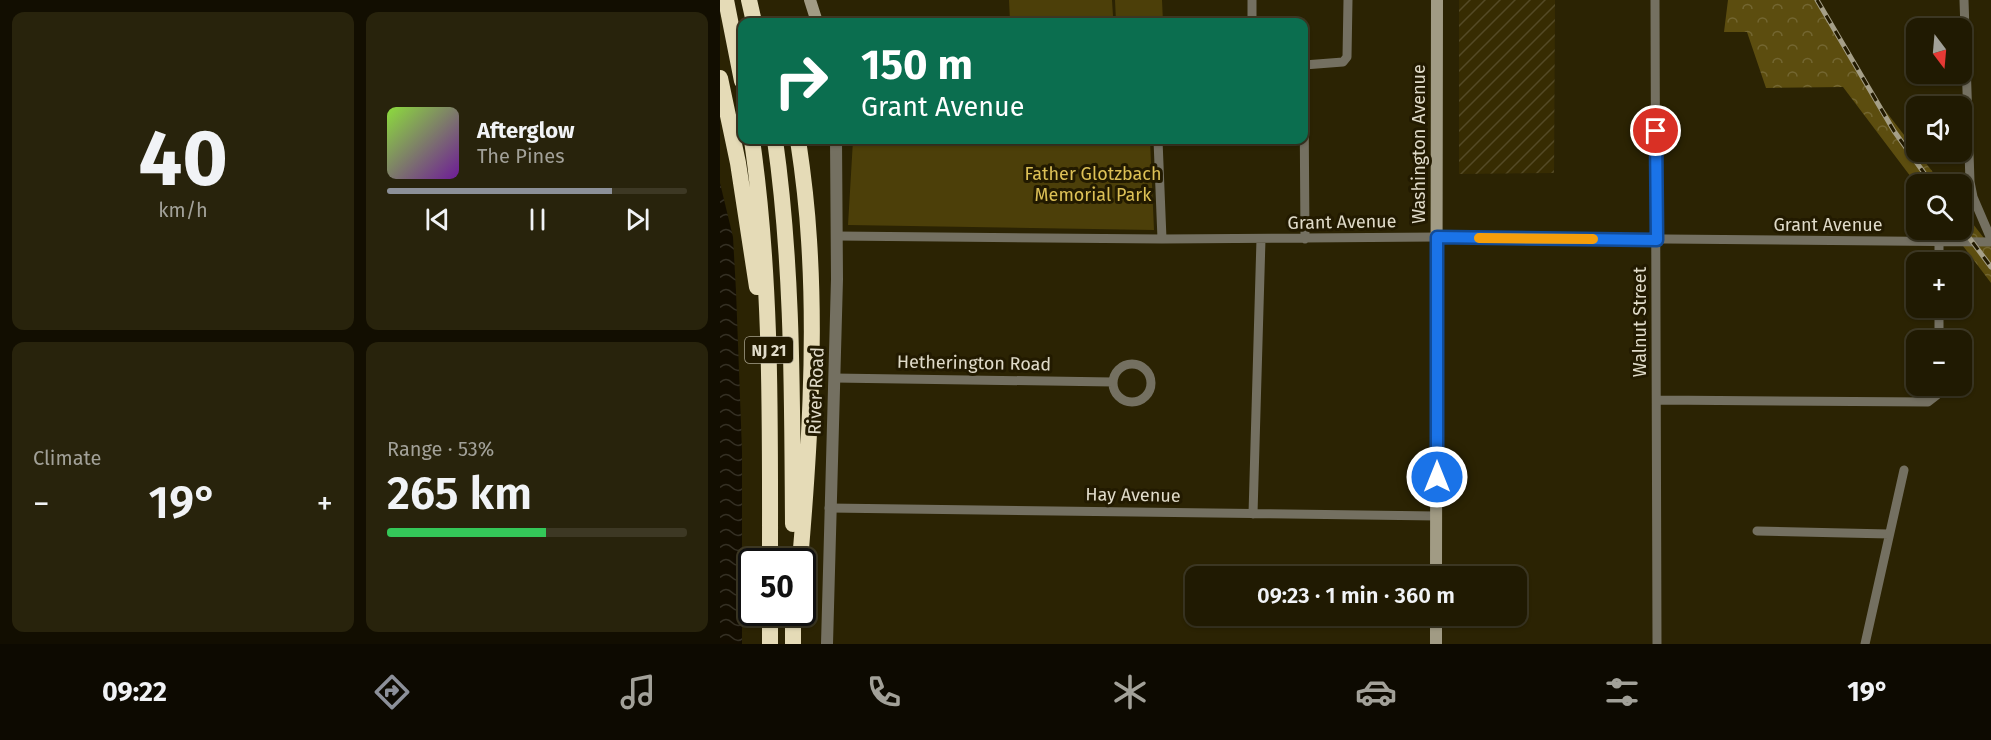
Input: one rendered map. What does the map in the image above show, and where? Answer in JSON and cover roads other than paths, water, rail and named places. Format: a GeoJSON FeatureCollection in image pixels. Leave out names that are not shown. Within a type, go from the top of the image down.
{"type":"FeatureCollection","features":[{"type":"Feature","properties":{"kind":"highway"},"geometry":{"type":"LineString","coordinates":[[726,0],[738,61]]}},
{"type":"Feature","properties":{"kind":"highway"},"geometry":{"type":"LineString","coordinates":[[749,0],[753,18]]}},
{"type":"Feature","properties":{"kind":"highway"},"geometry":{"type":"LineString","coordinates":[[720,78],[743,194],[769,377]]}},
{"type":"Feature","properties":{"kind":"highway","name":"NJ 21"},"geometry":{"type":"LineString","coordinates":[[752,144],[765,262],[769,377],[770,548]]}},
{"type":"Feature","properties":{"kind":"highway","name":"NJ 21"},"geometry":{"type":"LineString","coordinates":[[775,144],[785,231],[791,327],[793,548]]}},
{"type":"Feature","properties":{"kind":"highway"},"geometry":{"type":"LineString","coordinates":[[798,144],[809,241],[811,304],[810,407],[801,548]]}},
{"type":"Feature","properties":{"kind":"highway"},"geometry":{"type":"LineString","coordinates":[[770,626],[770,644]]}},
{"type":"Feature","properties":{"kind":"highway"},"geometry":{"type":"LineString","coordinates":[[793,643],[794,626]]}},
{"type":"Feature","properties":{"kind":"main road"},"geometry":{"type":"LineString","coordinates":[[810,0],[816,18]]}},
{"type":"Feature","properties":{"kind":"main road","name":"Washington Avenue"},"geometry":{"type":"LineString","coordinates":[[1436,566],[1437,0]]}},
{"type":"Feature","properties":{"kind":"main road"},"geometry":{"type":"LineString","coordinates":[[1436,626],[1436,644]]}},
{"type":"Feature","properties":{"kind":"street"},"geometry":{"type":"LineString","coordinates":[[1252,0],[1252,18]]}},
{"type":"Feature","properties":{"kind":"street"},"geometry":{"type":"LineString","coordinates":[[1308,65],[1343,62],[1347,57],[1348,0]]}},
{"type":"Feature","properties":{"kind":"street","name":"Walnut Street"},"geometry":{"type":"LineString","coordinates":[[1655,0],[1657,644]]}},
{"type":"Feature","properties":{"kind":"street"},"geometry":{"type":"LineString","coordinates":[[1964,0],[1970,182],[1973,197],[1991,240]]}},
{"type":"Feature","properties":{"kind":"street","name":"River Road"},"geometry":{"type":"LineString","coordinates":[[827,644],[837,236],[836,144]]}},
{"type":"Feature","properties":{"kind":"street"},"geometry":{"type":"LineString","coordinates":[[1158,144],[1162,239]]}},
{"type":"Feature","properties":{"kind":"street"},"geometry":{"type":"LineString","coordinates":[[1304,144],[1305,239]]}},
{"type":"Feature","properties":{"kind":"street","name":"Grant Avenue"},"geometry":{"type":"LineString","coordinates":[[837,236],[1162,239],[1437,237],[1939,242],[1991,240]]}},
{"type":"Feature","properties":{"kind":"street"},"geometry":{"type":"LineString","coordinates":[[1253,514],[1261,239]]}},
{"type":"Feature","properties":{"kind":"street"},"geometry":{"type":"LineString","coordinates":[[1939,242],[1939,252]]}},
{"type":"Feature","properties":{"kind":"street"},"geometry":{"type":"LineString","coordinates":[[1135,364],[1147,370],[1151,381],[1147,394],[1136,402],[1120,398],[1113,382],[1117,371],[1123,366],[1135,364]]}},
{"type":"Feature","properties":{"kind":"street","name":"Hetherington Road"},"geometry":{"type":"LineString","coordinates":[[834,378],[1113,382]]}},
{"type":"Feature","properties":{"kind":"street"},"geometry":{"type":"LineString","coordinates":[[1657,400],[1928,402],[1936,396]]}},
{"type":"Feature","properties":{"kind":"street"},"geometry":{"type":"LineString","coordinates":[[1865,644],[1904,470]]}},
{"type":"Feature","properties":{"kind":"street","name":"Hay Avenue"},"geometry":{"type":"LineString","coordinates":[[829,508],[1437,516]]}},
{"type":"Feature","properties":{"kind":"street"},"geometry":{"type":"LineString","coordinates":[[1757,531],[1889,534]]}},
{"type":"Feature","properties":{"kind":"water"},"geometry":{"type":"Polygon","coordinates":[[[720,183],[733,237],[736,291],[742,451],[742,548],[738,548],[738,626],[742,626],[742,644],[720,644],[720,183]]]}},
{"type":"Feature","properties":{"kind":"railway"},"geometry":{"type":"LineString","coordinates":[[1817,0],[1894,131],[1925,174]]}},
{"type":"Feature","properties":{"kind":"railway"},"geometry":{"type":"LineString","coordinates":[[1971,240],[1991,267]]}},
{"type":"Feature","properties":{"kind":"park label","name":"Father Glotzbach Memorial Park"},"geometry":{"type":"Point","coordinates":[1093,184]}}]}
